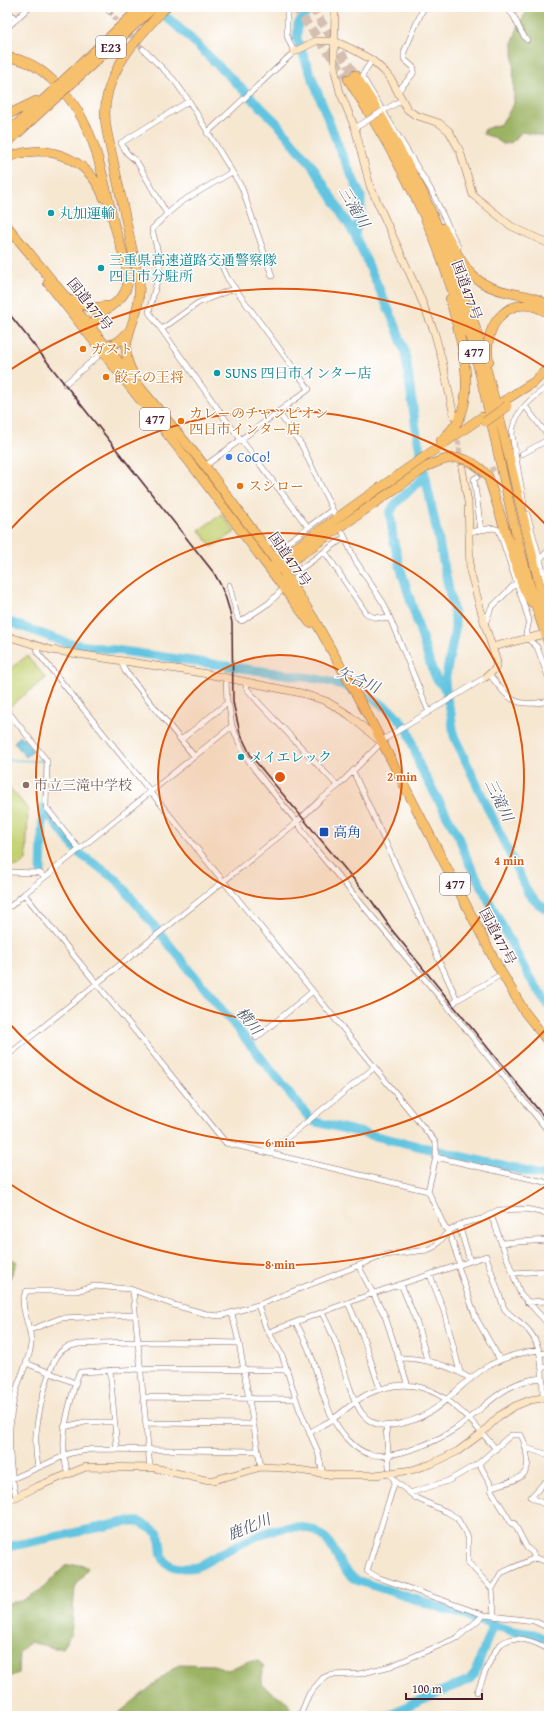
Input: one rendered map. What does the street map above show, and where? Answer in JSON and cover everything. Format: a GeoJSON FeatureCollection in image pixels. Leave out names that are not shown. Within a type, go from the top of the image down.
{"type":"FeatureCollection","features":[{"type":"Feature","properties":{"kind":"highway","name":"E23"},"geometry":{"type":"LineString","coordinates":[[68,81],[141,7]]}},
{"type":"Feature","properties":{"kind":"highway"},"geometry":{"type":"LineString","coordinates":[[124,219],[105,123],[105,99],[111,80],[121,60],[154,11],[166,7]]}},
{"type":"Feature","properties":{"kind":"highway","name":"E23"},"geometry":{"type":"LineString","coordinates":[[68,81],[154,11]]}},
{"type":"Feature","properties":{"kind":"highway"},"geometry":{"type":"LineString","coordinates":[[7,52],[25,55],[39,62],[61,80],[79,101],[96,130],[124,219],[138,270],[140,291],[136,311],[128,331],[126,348],[127,362],[146,397]]}},
{"type":"Feature","properties":{"kind":"highway"},"geometry":{"type":"LineString","coordinates":[[7,58],[24,61],[40,69],[61,88],[75,105],[87,126],[95,145],[127,272],[127,284],[124,295],[115,304],[99,314],[92,327],[92,340],[105,348],[116,344],[128,331]]}},
{"type":"Feature","properties":{"kind":"highway","name":"国道477号"},"geometry":{"type":"LineString","coordinates":[[546,625],[522,557],[497,443],[472,346],[432,235],[351,77],[381,116],[422,191],[442,237],[474,326],[502,428],[546,625],[549,644]]}},
{"type":"Feature","properties":{"kind":"highway"},"geometry":{"type":"LineString","coordinates":[[7,133],[68,81]]}},
{"type":"Feature","properties":{"kind":"highway"},"geometry":{"type":"LineString","coordinates":[[7,115],[58,90]]}},
{"type":"Feature","properties":{"kind":"highway"},"geometry":{"type":"LineString","coordinates":[[7,144],[58,90]]}},
{"type":"Feature","properties":{"kind":"highway"},"geometry":{"type":"LineString","coordinates":[[7,158],[26,152],[43,151],[60,154],[74,161],[87,170],[97,183],[113,221]]}},
{"type":"Feature","properties":{"kind":"highway","name":"477"},"geometry":{"type":"LineString","coordinates":[[422,191],[469,274],[488,287],[533,297],[543,301],[549,306]]}},
{"type":"Feature","properties":{"kind":"highway","name":"国道477号"},"geometry":{"type":"LineString","coordinates":[[7,226],[92,327],[105,348],[198,473],[276,567]]}},
{"type":"Feature","properties":{"kind":"highway","name":"477"},"geometry":{"type":"LineString","coordinates":[[432,235],[460,336],[466,384],[462,410],[442,450]]}},
{"type":"Feature","properties":{"kind":"highway","name":"国道477号"},"geometry":{"type":"LineString","coordinates":[[26,250],[58,296],[92,340]]}},
{"type":"Feature","properties":{"kind":"highway"},"geometry":{"type":"LineString","coordinates":[[63,292],[79,304],[95,309],[108,306],[124,295]]}},
{"type":"Feature","properties":{"kind":"highway","name":"477"},"geometry":{"type":"LineString","coordinates":[[502,428],[502,416],[487,351],[489,334],[497,320],[511,308],[532,306],[549,314]]}},
{"type":"Feature","properties":{"kind":"highway","name":"国道477号"},"geometry":{"type":"LineString","coordinates":[[105,348],[205,466],[263,544],[384,740],[502,974],[524,1011],[549,1043]]}},
{"type":"Feature","properties":{"kind":"highway","name":"477"},"geometry":{"type":"LineString","coordinates":[[276,567],[428,466],[442,450],[534,382],[549,367]]}},
{"type":"Feature","properties":{"kind":"highway","name":"477"},"geometry":{"type":"LineString","coordinates":[[504,404],[549,377]]}},
{"type":"Feature","properties":{"kind":"highway","name":"477"},"geometry":{"type":"LineString","coordinates":[[276,567],[365,498],[427,454],[442,450],[458,458],[472,462],[488,476],[523,587],[546,625]]}},
{"type":"Feature","properties":{"kind":"street"},"geometry":{"type":"LineString","coordinates":[[7,28],[29,7]]}},
{"type":"Feature","properties":{"kind":"street"},"geometry":{"type":"LineString","coordinates":[[288,7],[287,36],[296,51]]}},
{"type":"Feature","properties":{"kind":"street"},"geometry":{"type":"LineString","coordinates":[[336,7],[334,67],[338,83],[354,128],[370,186],[419,294],[434,331],[454,416]]}},
{"type":"Feature","properties":{"kind":"street"},"geometry":{"type":"LineString","coordinates":[[398,91],[412,74],[414,68],[404,59],[404,52],[422,11],[426,7]]}},
{"type":"Feature","properties":{"kind":"street"},"geometry":{"type":"LineString","coordinates":[[505,7],[514,14],[521,33],[527,40]]}},
{"type":"Feature","properties":{"kind":"street"},"geometry":{"type":"LineString","coordinates":[[7,9],[16,20]]}},
{"type":"Feature","properties":{"kind":"street"},"geometry":{"type":"LineString","coordinates":[[207,133],[296,51],[316,41],[334,41],[372,60],[385,72],[398,91],[407,109],[414,115],[439,123],[449,131],[460,150],[473,195],[480,203],[511,226],[549,244]]}},
{"type":"Feature","properties":{"kind":"street"},"geometry":{"type":"LineString","coordinates":[[143,49],[174,80],[189,101],[207,133],[242,188],[272,276]]}},
{"type":"Feature","properties":{"kind":"street"},"geometry":{"type":"LineString","coordinates":[[372,60],[362,76],[431,190],[467,264],[484,280],[496,286],[534,294],[549,300]]}},
{"type":"Feature","properties":{"kind":"street"},"geometry":{"type":"LineString","coordinates":[[354,128],[402,100]]}},
{"type":"Feature","properties":{"kind":"street"},"geometry":{"type":"LineString","coordinates":[[166,214],[138,162],[127,153],[121,143],[189,101]]}},
{"type":"Feature","properties":{"kind":"street"},"geometry":{"type":"LineString","coordinates":[[232,172],[181,202],[166,214],[152,229],[160,261],[158,277],[149,312],[242,441],[308,527]]}},
{"type":"Feature","properties":{"kind":"street"},"geometry":{"type":"LineString","coordinates":[[205,466],[242,441],[309,389],[228,279],[220,264]]}},
{"type":"Feature","properties":{"kind":"street"},"geometry":{"type":"LineString","coordinates":[[162,329],[198,303],[235,288]]}},
{"type":"Feature","properties":{"kind":"street"},"geometry":{"type":"LineString","coordinates":[[65,384],[105,348]]}},
{"type":"Feature","properties":{"kind":"street"},"geometry":{"type":"LineString","coordinates":[[549,385],[525,406],[514,420],[512,435],[524,504],[549,592]]}},
{"type":"Feature","properties":{"kind":"street"},"geometry":{"type":"LineString","coordinates":[[522,454],[549,438],[525,406]]}},
{"type":"Feature","properties":{"kind":"street"},"geometry":{"type":"LineString","coordinates":[[263,544],[288,542],[308,527],[333,512],[302,446],[279,413]]}},
{"type":"Feature","properties":{"kind":"street"},"geometry":{"type":"LineString","coordinates":[[7,1056],[297,822],[354,771],[384,740],[488,676],[495,669],[497,662],[484,625],[470,571],[468,502],[462,468]]}},
{"type":"Feature","properties":{"kind":"street"},"geometry":{"type":"LineString","coordinates":[[477,478],[474,479],[481,530]]}},
{"type":"Feature","properties":{"kind":"street"},"geometry":{"type":"LineString","coordinates":[[469,532],[492,528],[499,530],[529,620],[526,634],[528,639],[537,647],[549,679]]}},
{"type":"Feature","properties":{"kind":"street"},"geometry":{"type":"LineString","coordinates":[[229,585],[238,619],[242,621],[289,588],[299,570],[325,552],[344,535],[355,560],[384,604],[430,712]]}},
{"type":"Feature","properties":{"kind":"street"},"geometry":{"type":"LineString","coordinates":[[325,552],[366,613],[373,617],[390,619]]}},
{"type":"Feature","properties":{"kind":"street"},"geometry":{"type":"LineString","coordinates":[[539,560],[548,552]]}},
{"type":"Feature","properties":{"kind":"street"},"geometry":{"type":"LineString","coordinates":[[484,625],[491,608],[516,583]]}},
{"type":"Feature","properties":{"kind":"street"},"geometry":{"type":"LineString","coordinates":[[492,647],[547,634]]}},
{"type":"Feature","properties":{"kind":"street"},"geometry":{"type":"LineString","coordinates":[[7,636],[37,647],[226,678],[301,693],[326,701],[349,715],[384,740]]}},
{"type":"Feature","properties":{"kind":"street"},"geometry":{"type":"LineString","coordinates":[[37,647],[38,653],[45,662],[436,1143],[436,1156],[428,1191],[446,1228],[449,1231],[476,1318],[500,1360]]}},
{"type":"Feature","properties":{"kind":"street"},"geometry":{"type":"LineString","coordinates":[[121,661],[125,671],[194,756]]}},
{"type":"Feature","properties":{"kind":"street"},"geometry":{"type":"LineString","coordinates":[[488,676],[503,692],[521,704],[531,705],[549,701]]}},
{"type":"Feature","properties":{"kind":"street"},"geometry":{"type":"LineString","coordinates":[[226,678],[227,703],[229,706],[232,726],[243,752],[255,770],[297,822],[313,846],[448,1007],[549,1132]]}},
{"type":"Feature","properties":{"kind":"street"},"geometry":{"type":"LineString","coordinates":[[245,682],[247,689],[260,704],[338,786]]}},
{"type":"Feature","properties":{"kind":"street"},"geometry":{"type":"LineString","coordinates":[[181,740],[227,703]]}},
{"type":"Feature","properties":{"kind":"street"},"geometry":{"type":"LineString","coordinates":[[7,710],[47,761],[46,807],[78,850]]}},
{"type":"Feature","properties":{"kind":"street"},"geometry":{"type":"LineString","coordinates":[[7,906],[12,906],[44,877],[232,726]]}},
{"type":"Feature","properties":{"kind":"street"},"geometry":{"type":"LineString","coordinates":[[354,771],[455,1002],[502,974]]}},
{"type":"Feature","properties":{"kind":"street"},"geometry":{"type":"LineString","coordinates":[[7,872],[40,874],[44,877]]}},
{"type":"Feature","properties":{"kind":"street"},"geometry":{"type":"LineString","coordinates":[[24,894],[226,1143],[428,1191]]}},
{"type":"Feature","properties":{"kind":"street"},"geometry":{"type":"LineString","coordinates":[[256,1038],[312,992]]}},
{"type":"Feature","properties":{"kind":"street"},"geometry":{"type":"LineString","coordinates":[[268,1153],[374,1068]]}},
{"type":"Feature","properties":{"kind":"street"},"geometry":{"type":"LineString","coordinates":[[436,1156],[549,1183]]}},
{"type":"Feature","properties":{"kind":"street"},"geometry":{"type":"LineString","coordinates":[[16,1497],[9,1452],[10,1418],[17,1389],[31,1345],[30,1330],[24,1309],[24,1297],[27,1291],[76,1291],[94,1286],[133,1290],[210,1315],[220,1316],[232,1314],[258,1305],[359,1267],[385,1255],[428,1250],[434,1247],[449,1231],[459,1225],[491,1215],[498,1210],[526,1210],[549,1214]]}},
{"type":"Feature","properties":{"kind":"street"},"geometry":{"type":"LineString","coordinates":[[491,1215],[520,1294],[549,1325]]}},
{"type":"Feature","properties":{"kind":"street"},"geometry":{"type":"LineString","coordinates":[[459,1225],[470,1261]]}},
{"type":"Feature","properties":{"kind":"street"},"geometry":{"type":"LineString","coordinates":[[501,1243],[549,1240]]}},
{"type":"Feature","properties":{"kind":"street"},"geometry":{"type":"LineString","coordinates":[[7,1502],[36,1486],[86,1467],[150,1468],[214,1480],[261,1467],[283,1468],[323,1475],[359,1476],[390,1470],[422,1467],[445,1458],[467,1445],[499,1416],[515,1406],[546,1397],[539,1352],[530,1332],[513,1319],[504,1308],[486,1256],[374,1293],[269,1332]]}},
{"type":"Feature","properties":{"kind":"street"},"geometry":{"type":"LineString","coordinates":[[359,1267],[385,1316],[408,1386]]}},
{"type":"Feature","properties":{"kind":"street"},"geometry":{"type":"LineString","coordinates":[[512,1273],[549,1271]]}},
{"type":"Feature","properties":{"kind":"street"},"geometry":{"type":"LineString","coordinates":[[430,1275],[444,1311],[460,1372]]}},
{"type":"Feature","properties":{"kind":"street"},"geometry":{"type":"LineString","coordinates":[[401,1284],[417,1323],[427,1360]]}},
{"type":"Feature","properties":{"kind":"street"},"geometry":{"type":"LineString","coordinates":[[133,1290],[150,1468]]}},
{"type":"Feature","properties":{"kind":"street"},"geometry":{"type":"LineString","coordinates":[[527,1302],[549,1301]]}},
{"type":"Feature","properties":{"kind":"street"},"geometry":{"type":"LineString","coordinates":[[348,1303],[360,1330],[380,1389]]}},
{"type":"Feature","properties":{"kind":"street"},"geometry":{"type":"LineString","coordinates":[[258,1305],[269,1332],[282,1355],[295,1399],[318,1452],[323,1475]]}},
{"type":"Feature","properties":{"kind":"street"},"geometry":{"type":"LineString","coordinates":[[322,1313],[335,1342],[355,1402],[368,1420],[380,1426],[416,1420],[432,1412],[449,1400],[471,1379],[500,1360],[519,1353],[549,1352]]}},
{"type":"Feature","properties":{"kind":"street"},"geometry":{"type":"LineString","coordinates":[[232,1314],[239,1342],[261,1467]]}},
{"type":"Feature","properties":{"kind":"street"},"geometry":{"type":"LineString","coordinates":[[30,1330],[61,1318],[135,1316]]}},
{"type":"Feature","properties":{"kind":"street"},"geometry":{"type":"LineString","coordinates":[[296,1323],[309,1350],[333,1419],[343,1434],[361,1451],[370,1455],[388,1454],[411,1449],[434,1441],[455,1429],[488,1400],[504,1390],[522,1382],[542,1378]]}},
{"type":"Feature","properties":{"kind":"street"},"geometry":{"type":"LineString","coordinates":[[38,1467],[36,1447],[37,1427],[50,1373],[57,1356],[63,1350],[72,1346],[138,1341],[239,1342]]}},
{"type":"Feature","properties":{"kind":"street"},"geometry":{"type":"LineString","coordinates":[[398,1358],[427,1360],[460,1372],[471,1379]]}},
{"type":"Feature","properties":{"kind":"street"},"geometry":{"type":"LineString","coordinates":[[26,1363],[75,1383]]}},
{"type":"Feature","properties":{"kind":"street"},"geometry":{"type":"LineString","coordinates":[[541,1367],[549,1367]]}},
{"type":"Feature","properties":{"kind":"street"},"geometry":{"type":"LineString","coordinates":[[68,1474],[64,1456],[64,1427],[75,1383],[80,1372],[141,1369],[287,1370]]}},
{"type":"Feature","properties":{"kind":"street"},"geometry":{"type":"LineString","coordinates":[[110,1370],[117,1449]]}},
{"type":"Feature","properties":{"kind":"street"},"geometry":{"type":"LineString","coordinates":[[309,1433],[333,1419],[355,1402],[380,1389],[408,1386],[426,1389],[449,1400],[469,1418],[496,1449]]}},
{"type":"Feature","properties":{"kind":"street"},"geometry":{"type":"LineString","coordinates":[[143,1397],[295,1399]]}},
{"type":"Feature","properties":{"kind":"street"},"geometry":{"type":"LineString","coordinates":[[64,1427],[84,1422],[114,1422]]}},
{"type":"Feature","properties":{"kind":"street"},"geometry":{"type":"LineString","coordinates":[[146,1423],[253,1424]]}},
{"type":"Feature","properties":{"kind":"street"},"geometry":{"type":"LineString","coordinates":[[386,1426],[390,1470],[395,1481],[421,1501],[457,1518],[468,1538],[468,1562],[492,1589]]}},
{"type":"Feature","properties":{"kind":"street"},"geometry":{"type":"LineString","coordinates":[[410,1493],[448,1481],[479,1463],[511,1435],[521,1435],[526,1448],[529,1466],[524,1475],[492,1487]]}},
{"type":"Feature","properties":{"kind":"street"},"geometry":{"type":"LineString","coordinates":[[526,1448],[549,1455]]}},
{"type":"Feature","properties":{"kind":"street"},"geometry":{"type":"LineString","coordinates":[[12,1479],[64,1456],[86,1450],[148,1449],[258,1451]]}},
{"type":"Feature","properties":{"kind":"street"},"geometry":{"type":"LineString","coordinates":[[479,1463],[492,1487],[491,1490],[512,1524],[514,1522],[535,1558]]}},
{"type":"Feature","properties":{"kind":"street"},"geometry":{"type":"LineString","coordinates":[[395,1481],[367,1571],[377,1578],[483,1615],[494,1615],[534,1621],[549,1628]]}},
{"type":"Feature","properties":{"kind":"street"},"geometry":{"type":"LineString","coordinates":[[549,1483],[545,1482],[531,1497],[549,1507]]}},
{"type":"Feature","properties":{"kind":"street"},"geometry":{"type":"LineString","coordinates":[[494,1615],[492,1589],[502,1573],[535,1558],[549,1562]]}},
{"type":"Feature","properties":{"kind":"street"},"geometry":{"type":"LineString","coordinates":[[300,1716],[309,1694],[323,1678],[330,1676],[359,1674],[391,1666],[457,1638],[483,1615]]}},
{"type":"Feature","properties":{"kind":"street"},"geometry":{"type":"LineString","coordinates":[[477,1692],[497,1648],[503,1642],[513,1640],[529,1640],[538,1643],[549,1650]]}},
{"type":"Feature","properties":{"kind":"green space"},"geometry":{"type":"Polygon","coordinates":[[[529,7],[549,7],[549,137],[522,132],[511,143],[503,144],[493,137],[483,134],[485,129],[501,124],[514,104],[513,42],[518,27],[529,7]]]}},
{"type":"Feature","properties":{"kind":"green space"},"geometry":{"type":"Polygon","coordinates":[[[222,514],[235,532],[212,547],[199,530],[222,514]]]}},
{"type":"Feature","properties":{"kind":"green space"},"geometry":{"type":"Polygon","coordinates":[[[27,656],[46,678],[9,707],[7,705],[7,671],[27,656]]]}},
{"type":"Feature","properties":{"kind":"green space"},"geometry":{"type":"Polygon","coordinates":[[[7,790],[12,790],[28,809],[26,861],[19,866],[7,866],[7,790]]]}},
{"type":"Feature","properties":{"kind":"green space"},"geometry":{"type":"Polygon","coordinates":[[[9,1257],[17,1262],[7,1285],[7,1258],[9,1257]]]}},
{"type":"Feature","properties":{"kind":"green space"},"geometry":{"type":"Polygon","coordinates":[[[81,1564],[88,1568],[75,1587],[71,1635],[62,1648],[54,1648],[30,1642],[19,1653],[18,1673],[7,1678],[7,1603],[22,1601],[42,1589],[65,1566],[81,1564]]]}},
{"type":"Feature","properties":{"kind":"green space"},"geometry":{"type":"Polygon","coordinates":[[[249,1661],[258,1661],[264,1666],[262,1682],[264,1687],[288,1703],[290,1716],[115,1716],[179,1664],[214,1665],[228,1670],[249,1661]]]}},
{"type":"Feature","properties":{"kind":"water"},"geometry":{"type":"Polygon","coordinates":[[[21,736],[33,751],[26,757],[14,742],[21,736]]]}},
{"type":"Feature","properties":{"kind":"waterway","name":"三滝川"},"geometry":{"type":"LineString","coordinates":[[158,7],[163,14],[186,34],[276,122],[313,167],[355,235],[395,324],[405,352],[417,436],[455,619],[455,629],[445,681],[454,736],[528,893],[536,902],[549,911]]}},
{"type":"Feature","properties":{"kind":"waterway"},"geometry":{"type":"LineString","coordinates":[[311,7],[298,24],[297,39],[340,150],[361,196],[361,210],[355,235]]}},
{"type":"Feature","properties":{"kind":"waterway","name":"三滝川"},"geometry":{"type":"LineString","coordinates":[[424,477],[395,504],[390,513],[393,538],[399,563],[430,664],[436,678],[446,690]]}},
{"type":"Feature","properties":{"kind":"waterway","name":"矢合川"},"geometry":{"type":"LineString","coordinates":[[7,621],[67,643],[318,679],[342,685],[377,701],[394,713],[408,730],[420,767],[459,837],[468,861],[528,975],[549,1006]]}},
{"type":"Feature","properties":{"kind":"waterway"},"geometry":{"type":"LineString","coordinates":[[7,760],[43,761],[43,808]]}},
{"type":"Feature","properties":{"kind":"waterway","name":"横川"},"geometry":{"type":"LineString","coordinates":[[41,872],[43,808],[79,853],[117,880],[312,1121],[549,1177]]}},
{"type":"Feature","properties":{"kind":"waterway","name":"鹿化川"},"geometry":{"type":"LineString","coordinates":[[7,1547],[125,1522],[140,1522],[158,1533],[162,1555],[167,1563],[171,1566],[187,1568],[197,1567],[242,1543],[277,1529],[294,1527],[309,1529],[323,1536],[327,1540],[345,1570],[356,1580],[512,1631],[534,1634],[549,1641]]}},
{"type":"Feature","properties":{"kind":"waterway"},"geometry":{"type":"LineString","coordinates":[[390,1716],[411,1704],[469,1680],[475,1673],[493,1624]]}},
{"type":"Feature","properties":{"kind":"tunnel"},"geometry":{"type":"LineString","coordinates":[[295,7],[348,79]]}},
{"type":"Feature","properties":{"kind":"tunnel"},"geometry":{"type":"LineString","coordinates":[[312,7],[355,75]]}},
{"type":"Feature","properties":{"kind":"tunnel"},"geometry":{"type":"LineString","coordinates":[[109,11],[143,49]]}},
{"type":"Feature","properties":{"kind":"tunnel"},"geometry":{"type":"LineString","coordinates":[[457,433],[462,468]]}},
{"type":"Feature","properties":{"kind":"tunnel"},"geometry":{"type":"LineString","coordinates":[[477,477],[522,454]]}},
{"type":"Feature","properties":{"kind":"railway"},"geometry":{"type":"LineString","coordinates":[[7,311],[218,579],[228,603],[232,623],[233,702],[240,733],[251,756],[371,900],[390,927]]}},
{"type":"Feature","properties":{"kind":"railway"},"geometry":{"type":"LineString","coordinates":[[387,924],[549,1123]]}},
{"type":"Feature","properties":{"kind":"place","name":"丸加運輸"},"geometry":{"type":"Point","coordinates":[51,213]}},
{"type":"Feature","properties":{"kind":"place","name":"三重県高速道路交通警察隊 四日市分駐所"},"geometry":{"type":"Point","coordinates":[101,268]}},
{"type":"Feature","properties":{"kind":"place","name":"ガスト"},"geometry":{"type":"Point","coordinates":[83,349]}},
{"type":"Feature","properties":{"kind":"place","name":"SUNS 四日市インター店"},"geometry":{"type":"Point","coordinates":[217,373]}},
{"type":"Feature","properties":{"kind":"place","name":"餃子の王将"},"geometry":{"type":"Point","coordinates":[106,377]}},
{"type":"Feature","properties":{"kind":"place","name":"カレーのチャンピオン 四日市インター店"},"geometry":{"type":"Point","coordinates":[181,421]}},
{"type":"Feature","properties":{"kind":"place","name":"CoCo!"},"geometry":{"type":"Point","coordinates":[229,457]}},
{"type":"Feature","properties":{"kind":"place","name":"スシロー"},"geometry":{"type":"Point","coordinates":[240,486]}},
{"type":"Feature","properties":{"kind":"place","name":"メイエレック"},"geometry":{"type":"Point","coordinates":[241,757]}},
{"type":"Feature","properties":{"kind":"place","name":"市立三滝中学校"},"geometry":{"type":"Point","coordinates":[26,785]}},
{"type":"Feature","properties":{"kind":"place","name":"高角"},"geometry":{"type":"Point","coordinates":[324,832]}}]}
